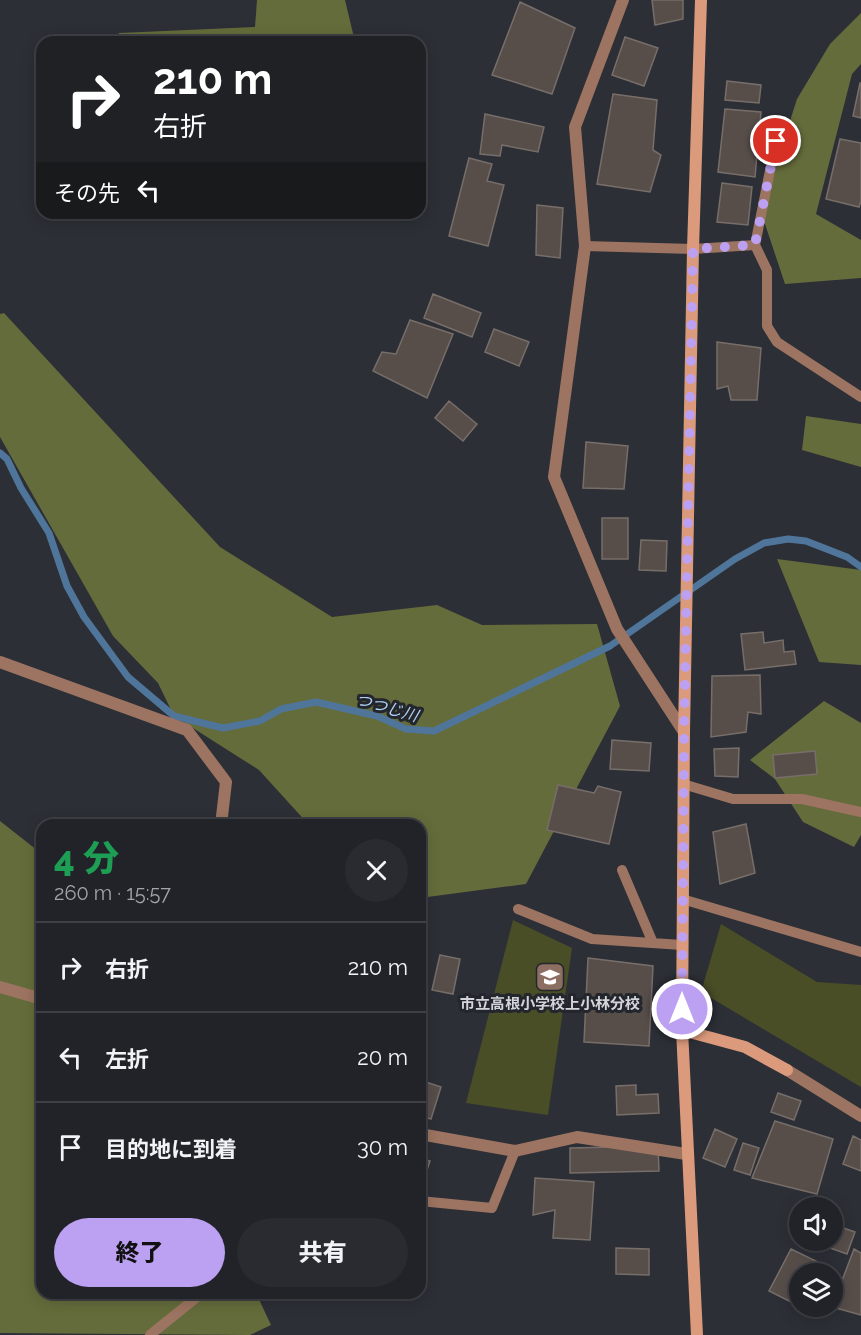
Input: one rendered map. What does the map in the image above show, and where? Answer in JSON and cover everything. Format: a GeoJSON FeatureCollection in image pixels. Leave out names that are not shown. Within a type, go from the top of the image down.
{"type":"FeatureCollection","features":[{"type":"Feature","properties":{"kind":"street"},"geometry":{"type":"LineString","coordinates":[[623,0],[574,127],[585,246],[554,477],[617,629],[684,732]]}},
{"type":"Feature","properties":{"kind":"street"},"geometry":{"type":"LineString","coordinates":[[697,1335],[686,1154],[682,1030],[682,898],[693,249],[701,0]]}},
{"type":"Feature","properties":{"kind":"street"},"geometry":{"type":"LineString","coordinates":[[0,662],[187,730],[226,782],[222,819]]}},
{"type":"Feature","properties":{"kind":"street"},"geometry":{"type":"LineString","coordinates":[[0,987],[36,997]]}},
{"type":"Feature","properties":{"kind":"street"},"geometry":{"type":"LineString","coordinates":[[682,1030],[745,1047],[861,1116]]}},
{"type":"Feature","properties":{"kind":"street"},"geometry":{"type":"LineString","coordinates":[[426,1135],[515,1151],[577,1137],[686,1154]]}},
{"type":"Feature","properties":{"kind":"lane"},"geometry":{"type":"LineString","coordinates":[[780,121],[755,245],[766,270],[767,326],[777,342],[861,397]]}},
{"type":"Feature","properties":{"kind":"lane"},"geometry":{"type":"LineString","coordinates":[[585,246],[693,249],[755,245]]}},
{"type":"Feature","properties":{"kind":"lane"},"geometry":{"type":"LineString","coordinates":[[683,784],[733,799],[802,799],[861,812]]}},
{"type":"Feature","properties":{"kind":"lane"},"geometry":{"type":"LineString","coordinates":[[621,870],[652,943]]}},
{"type":"Feature","properties":{"kind":"lane"},"geometry":{"type":"LineString","coordinates":[[682,898],[861,952]]}},
{"type":"Feature","properties":{"kind":"lane"},"geometry":{"type":"LineString","coordinates":[[518,909],[592,939],[682,945]]}},
{"type":"Feature","properties":{"kind":"lane"},"geometry":{"type":"LineString","coordinates":[[426,1202],[492,1208],[515,1151]]}},
{"type":"Feature","properties":{"kind":"lane"},"geometry":{"type":"LineString","coordinates":[[150,1335],[195,1299]]}},
{"type":"Feature","properties":{"kind":"green space"},"geometry":{"type":"Polygon","coordinates":[[[257,0],[345,0],[354,36],[118,36],[119,33],[255,27],[257,0]]]}},
{"type":"Feature","properties":{"kind":"green space"},"geometry":{"type":"Polygon","coordinates":[[[861,13],[861,64],[852,74],[816,214],[861,240],[861,278],[785,284],[761,212],[797,99],[830,44],[861,13]]]}},
{"type":"Feature","properties":{"kind":"green space"},"geometry":{"type":"Polygon","coordinates":[[[4,313],[220,547],[332,617],[437,605],[482,625],[597,624],[620,706],[526,884],[426,897],[426,819],[304,819],[259,770],[174,716],[158,683],[113,636],[0,437],[0,314],[4,313]]]}},
{"type":"Feature","properties":{"kind":"green space"},"geometry":{"type":"Polygon","coordinates":[[[806,416],[861,424],[861,467],[802,450],[806,416]]]}},
{"type":"Feature","properties":{"kind":"green space"},"geometry":{"type":"Polygon","coordinates":[[[777,559],[861,570],[861,665],[819,662],[777,559]]]}},
{"type":"Feature","properties":{"kind":"green space"},"geometry":{"type":"Polygon","coordinates":[[[824,701],[861,723],[861,835],[854,847],[803,822],[775,779],[750,760],[824,701]]]}},
{"type":"Feature","properties":{"kind":"green space"},"geometry":{"type":"Polygon","coordinates":[[[0,821],[36,849],[36,1299],[259,1299],[271,1325],[250,1335],[0,1333],[0,821]]]}},
{"type":"Feature","properties":{"kind":"green space"},"geometry":{"type":"Polygon","coordinates":[[[513,920],[572,948],[548,1115],[466,1103],[513,920]]]}},
{"type":"Feature","properties":{"kind":"green space"},"geometry":{"type":"Polygon","coordinates":[[[721,924],[817,982],[861,985],[861,1087],[701,992],[721,924]]]}},
{"type":"Feature","properties":{"kind":"building"},"geometry":{"type":"Polygon","coordinates":[[[652,0],[683,0],[683,19],[655,25],[652,0]]]}},
{"type":"Feature","properties":{"kind":"building"},"geometry":{"type":"Polygon","coordinates":[[[520,2],[575,28],[552,94],[492,75],[520,2]]]}},
{"type":"Feature","properties":{"kind":"building"},"geometry":{"type":"Polygon","coordinates":[[[625,37],[658,48],[644,86],[612,75],[625,37]]]}},
{"type":"Feature","properties":{"kind":"building"},"geometry":{"type":"Polygon","coordinates":[[[727,81],[761,85],[759,103],[725,100],[727,81]]]}},
{"type":"Feature","properties":{"kind":"building"},"geometry":{"type":"Polygon","coordinates":[[[861,83],[861,118],[853,116],[861,83]]]}},
{"type":"Feature","properties":{"kind":"building"},"geometry":{"type":"Polygon","coordinates":[[[613,94],[657,100],[653,150],[661,155],[650,192],[597,184],[613,94]]]}},
{"type":"Feature","properties":{"kind":"building"},"geometry":{"type":"Polygon","coordinates":[[[725,109],[761,112],[755,177],[718,172],[725,109]]]}},
{"type":"Feature","properties":{"kind":"building"},"geometry":{"type":"Polygon","coordinates":[[[485,114],[544,127],[538,152],[502,145],[500,156],[480,154],[485,114]]]}},
{"type":"Feature","properties":{"kind":"building"},"geometry":{"type":"Polygon","coordinates":[[[840,139],[861,143],[861,201],[859,207],[826,199],[840,139]]]}},
{"type":"Feature","properties":{"kind":"building"},"geometry":{"type":"Polygon","coordinates":[[[469,158],[492,164],[487,181],[504,185],[488,246],[449,236],[469,158]]]}},
{"type":"Feature","properties":{"kind":"building"},"geometry":{"type":"Polygon","coordinates":[[[722,183],[752,187],[748,225],[717,222],[722,183]]]}},
{"type":"Feature","properties":{"kind":"building"},"geometry":{"type":"Polygon","coordinates":[[[537,205],[563,208],[560,258],[536,255],[537,205]]]}},
{"type":"Feature","properties":{"kind":"building"},"geometry":{"type":"Polygon","coordinates":[[[433,294],[481,313],[472,337],[424,318],[433,294]]]}},
{"type":"Feature","properties":{"kind":"building"},"geometry":{"type":"Polygon","coordinates":[[[410,320],[453,334],[427,398],[373,371],[382,352],[396,354],[410,320]]]}},
{"type":"Feature","properties":{"kind":"building"},"geometry":{"type":"Polygon","coordinates":[[[494,329],[529,342],[519,366],[485,352],[494,329]]]}},
{"type":"Feature","properties":{"kind":"building"},"geometry":{"type":"Polygon","coordinates":[[[717,342],[761,348],[757,400],[731,400],[728,386],[717,389],[717,342]]]}},
{"type":"Feature","properties":{"kind":"building"},"geometry":{"type":"Polygon","coordinates":[[[449,401],[477,424],[463,441],[435,418],[449,401]]]}},
{"type":"Feature","properties":{"kind":"building"},"geometry":{"type":"Polygon","coordinates":[[[586,442],[628,446],[624,489],[583,488],[586,442]]]}},
{"type":"Feature","properties":{"kind":"building"},"geometry":{"type":"Polygon","coordinates":[[[602,518],[628,518],[628,559],[602,559],[602,518]]]}},
{"type":"Feature","properties":{"kind":"building"},"geometry":{"type":"Polygon","coordinates":[[[641,540],[667,541],[666,571],[639,570],[641,540]]]}},
{"type":"Feature","properties":{"kind":"building"},"geometry":{"type":"Polygon","coordinates":[[[763,632],[764,643],[783,640],[784,652],[794,651],[796,664],[745,670],[741,634],[763,632]]]}},
{"type":"Feature","properties":{"kind":"building"},"geometry":{"type":"Polygon","coordinates":[[[760,675],[761,714],[748,712],[746,732],[711,737],[712,676],[760,675]]]}},
{"type":"Feature","properties":{"kind":"building"},"geometry":{"type":"Polygon","coordinates":[[[612,740],[651,743],[649,771],[610,769],[612,740]]]}},
{"type":"Feature","properties":{"kind":"building"},"geometry":{"type":"Polygon","coordinates":[[[739,748],[738,777],[715,776],[714,749],[739,748]]]}},
{"type":"Feature","properties":{"kind":"building"},"geometry":{"type":"Polygon","coordinates":[[[815,751],[817,774],[775,778],[773,755],[815,751]]]}},
{"type":"Feature","properties":{"kind":"building"},"geometry":{"type":"Polygon","coordinates":[[[558,785],[594,793],[598,786],[621,792],[609,844],[547,830],[558,785]]]}},
{"type":"Feature","properties":{"kind":"building"},"geometry":{"type":"Polygon","coordinates":[[[746,824],[755,873],[720,884],[713,832],[746,824]]]}},
{"type":"Feature","properties":{"kind":"building"},"geometry":{"type":"Polygon","coordinates":[[[440,955],[460,959],[453,994],[432,990],[440,955]]]}},
{"type":"Feature","properties":{"kind":"building"},"geometry":{"type":"Polygon","coordinates":[[[588,958],[653,966],[649,1046],[584,1042],[588,958]]]}},
{"type":"Feature","properties":{"kind":"building"},"geometry":{"type":"Polygon","coordinates":[[[426,1082],[441,1087],[431,1119],[426,1118],[426,1082]]]}},
{"type":"Feature","properties":{"kind":"building"},"geometry":{"type":"Polygon","coordinates":[[[636,1085],[636,1095],[658,1094],[659,1113],[617,1115],[616,1086],[636,1085]]]}},
{"type":"Feature","properties":{"kind":"building"},"geometry":{"type":"Polygon","coordinates":[[[778,1093],[801,1101],[794,1120],[771,1112],[778,1093]]]}},
{"type":"Feature","properties":{"kind":"building"},"geometry":{"type":"Polygon","coordinates":[[[775,1121],[833,1139],[817,1194],[752,1178],[775,1121]]]}},
{"type":"Feature","properties":{"kind":"building"},"geometry":{"type":"Polygon","coordinates":[[[715,1129],[737,1139],[725,1167],[703,1158],[715,1129]]]}},
{"type":"Feature","properties":{"kind":"building"},"geometry":{"type":"Polygon","coordinates":[[[853,1136],[861,1140],[861,1171],[843,1164],[853,1136]]]}},
{"type":"Feature","properties":{"kind":"building"},"geometry":{"type":"Polygon","coordinates":[[[743,1143],[759,1148],[750,1175],[734,1170],[743,1143]]]}},
{"type":"Feature","properties":{"kind":"building"},"geometry":{"type":"Polygon","coordinates":[[[658,1146],[659,1171],[570,1173],[570,1148],[658,1146]]]}},
{"type":"Feature","properties":{"kind":"building"},"geometry":{"type":"Polygon","coordinates":[[[426,1160],[430,1161],[426,1173],[426,1160]]]}},
{"type":"Feature","properties":{"kind":"building"},"geometry":{"type":"Polygon","coordinates":[[[535,1178],[594,1182],[590,1240],[553,1238],[555,1210],[533,1215],[535,1178]]]}},
{"type":"Feature","properties":{"kind":"building"},"geometry":{"type":"Polygon","coordinates":[[[843,1228],[855,1232],[847,1254],[839,1251],[843,1251],[843,1228]]]}},
{"type":"Feature","properties":{"kind":"building"},"geometry":{"type":"Polygon","coordinates":[[[616,1248],[649,1249],[649,1275],[616,1274],[616,1248]]]}},
{"type":"Feature","properties":{"kind":"building"},"geometry":{"type":"Polygon","coordinates":[[[854,1249],[861,1253],[861,1315],[843,1310],[843,1278],[854,1249]]]}},
{"type":"Feature","properties":{"kind":"building"},"geometry":{"type":"Polygon","coordinates":[[[790,1251],[795,1251],[820,1263],[789,1263],[789,1301],[769,1291],[790,1251]]]}},
{"type":"Feature","properties":{"kind":"waterway","name":"つつじ川"},"geometry":{"type":"LineString","coordinates":[[0,453],[7,459],[21,488],[49,533],[67,586],[84,617],[128,677],[174,716],[223,728],[260,721],[281,709],[316,702],[377,716],[406,729],[434,731],[610,646],[735,559],[764,543],[788,539],[806,541],[847,557],[861,567]]}},
{"type":"Feature","properties":{"kind":"place","name":"市立高根小学校上小林分校"},"geometry":{"type":"Point","coordinates":[550,977]}},
{"type":"Feature","properties":{"kind":"route"},"geometry":{"type":"LineString","coordinates":[[682,1009],[684,732],[693,249],[755,245],[776,141]]}}]}
